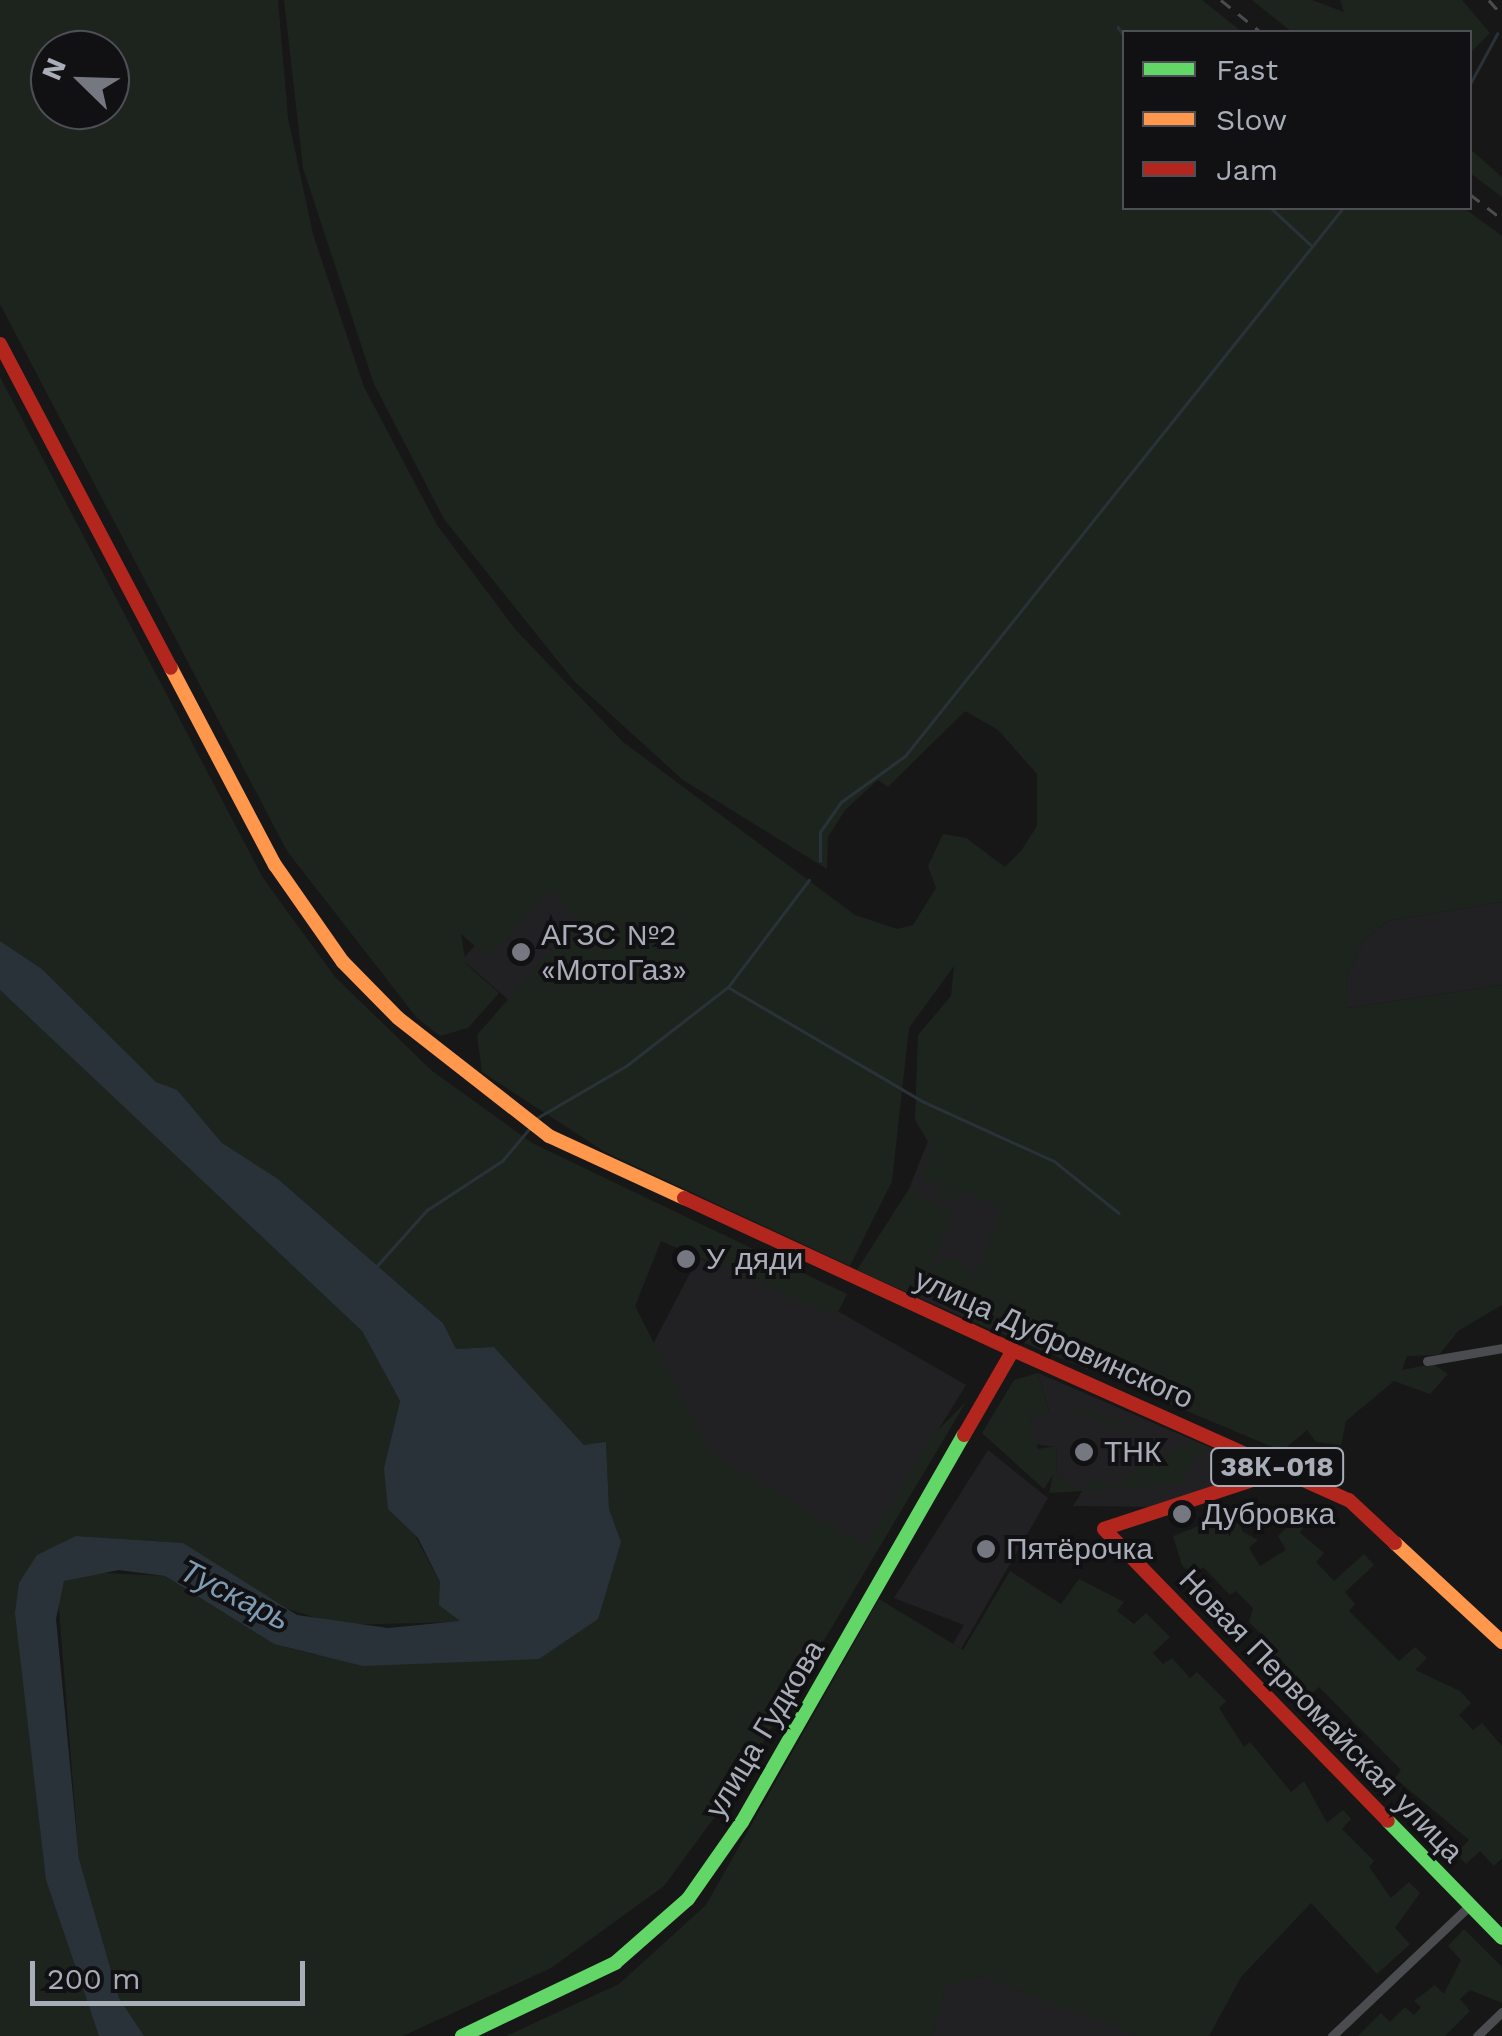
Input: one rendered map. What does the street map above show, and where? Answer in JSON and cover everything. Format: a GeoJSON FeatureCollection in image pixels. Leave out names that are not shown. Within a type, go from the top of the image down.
{"type":"FeatureCollection","features":[{"type":"Feature","properties":{"kind":"main road","name":"улица Дубровинского"},"geometry":{"type":"LineString","coordinates":[[0,344],[300,906],[398,1018],[516,1115],[549,1136],[1370,1512],[1502,1642]]}},
{"type":"Feature","properties":{"kind":"main road","name":"улица Гудкова"},"geometry":{"type":"LineString","coordinates":[[462,2036],[615,1963],[696,1888],[1013,1350]]}},
{"type":"Feature","properties":{"kind":"main road","name":"Новая Первомайская улица"},"geometry":{"type":"LineString","coordinates":[[1283,1470],[1104,1529],[1502,1938]]}},
{"type":"Feature","properties":{"kind":"street"},"geometry":{"type":"LineString","coordinates":[[1427,1361],[1502,1348]]}},
{"type":"Feature","properties":{"kind":"street"},"geometry":{"type":"LineString","coordinates":[[1332,2036],[1469,1906]]}},
{"type":"Feature","properties":{"kind":"street"},"geometry":{"type":"LineString","coordinates":[[1476,2036],[1502,2012]]}},
{"type":"Feature","properties":{"kind":"shaded area"},"geometry":{"type":"Polygon","coordinates":[[[0,0],[278,0],[288,118],[313,234],[364,387],[437,525],[515,629],[623,742],[855,915],[897,929],[913,925],[936,888],[928,866],[943,834],[966,838],[1005,867],[1021,851],[1037,826],[1037,774],[998,730],[965,711],[888,787],[878,780],[845,810],[828,837],[827,869],[683,780],[574,681],[444,519],[374,384],[303,168],[284,0],[1202,0],[1240,30],[1122,30],[1122,210],[1467,210],[1502,236],[1502,902],[1388,921],[1365,939],[1346,977],[1348,1008],[1502,985],[1502,1305],[1458,1331],[1439,1355],[1407,1356],[1402,1370],[1433,1364],[1448,1374],[1430,1394],[1394,1381],[1346,1421],[1341,1445],[1316,1442],[1307,1430],[1282,1451],[972,1321],[964,1303],[1002,1209],[964,1192],[953,1201],[936,1195],[940,1184],[921,1176],[933,1150],[915,1120],[918,1035],[951,996],[954,966],[909,1028],[892,1181],[850,1266],[605,1152],[482,1072],[477,1035],[578,919],[549,891],[489,958],[461,934],[466,964],[499,993],[468,1028],[440,1036],[417,1018],[287,851],[0,304],[0,0]]]}},
{"type":"Feature","properties":{"kind":"shaded area"},"geometry":{"type":"Polygon","coordinates":[[[1252,0],[1312,0],[1344,12],[1340,0],[1462,0],[1490,33],[1472,51],[1472,30],[1290,30],[1252,0]]]}},
{"type":"Feature","properties":{"kind":"shaded area"},"geometry":{"type":"Polygon","coordinates":[[[1472,151],[1502,177],[1502,197],[1472,174],[1472,151]]]}},
{"type":"Feature","properties":{"kind":"shaded area"},"geometry":{"type":"Polygon","coordinates":[[[0,377],[263,878],[335,977],[431,1070],[532,1143],[847,1294],[836,1316],[661,1241],[635,1306],[710,1452],[865,1546],[932,1436],[966,1402],[736,1788],[664,1886],[551,1968],[403,2036],[144,2036],[119,1998],[79,1859],[58,1597],[64,1581],[86,1572],[165,1576],[274,1644],[317,1655],[539,1659],[620,1542],[609,1509],[606,1443],[584,1445],[494,1347],[456,1349],[443,1323],[278,1179],[222,1143],[177,1091],[156,1082],[42,969],[0,941],[0,377]]]}},
{"type":"Feature","properties":{"kind":"shaded area"},"geometry":{"type":"Polygon","coordinates":[[[535,876],[601,934],[529,1018],[462,960],[535,876]]]}},
{"type":"Feature","properties":{"kind":"shaded area"},"geometry":{"type":"Polygon","coordinates":[[[1502,902],[1502,985],[1347,1008],[1346,977],[1365,939],[1388,921],[1502,902]]]}},
{"type":"Feature","properties":{"kind":"shaded area"},"geometry":{"type":"Polygon","coordinates":[[[0,990],[362,1331],[400,1401],[384,1468],[391,1490],[461,1622],[338,1625],[273,1604],[183,1543],[76,1536],[23,1673],[46,1879],[99,2036],[0,2036],[0,990]]]}},
{"type":"Feature","properties":{"kind":"shaded area"},"geometry":{"type":"Polygon","coordinates":[[[937,1118],[1055,1170],[996,1332],[857,1270],[909,1189],[937,1118]]]}},
{"type":"Feature","properties":{"kind":"shaded area"},"geometry":{"type":"Polygon","coordinates":[[[909,1189],[953,1214],[925,1283],[907,1292],[857,1270],[909,1189]]]}},
{"type":"Feature","properties":{"kind":"shaded area"},"geometry":{"type":"Polygon","coordinates":[[[698,1258],[836,1310],[966,1385],[864,1551],[710,1452],[693,1427],[653,1344],[698,1258]]]}},
{"type":"Feature","properties":{"kind":"shaded area"},"geometry":{"type":"Polygon","coordinates":[[[951,1258],[966,1264],[972,1279],[966,1294],[951,1300],[936,1294],[930,1279],[936,1264],[951,1258]]]}},
{"type":"Feature","properties":{"kind":"shaded area"},"geometry":{"type":"Polygon","coordinates":[[[1038,1373],[1271,1473],[1163,1507],[1073,1506],[1083,1490],[1057,1477],[1056,1447],[1034,1444],[1029,1416],[1049,1411],[1038,1373]]]}},
{"type":"Feature","properties":{"kind":"shaded area"},"geometry":{"type":"Polygon","coordinates":[[[1038,1373],[1049,1412],[1029,1417],[1038,1449],[1056,1446],[1057,1477],[1085,1490],[1095,1478],[1122,1486],[1127,1473],[1186,1445],[1208,1446],[1205,1454],[1194,1457],[1182,1485],[1049,1493],[1053,1475],[1044,1489],[982,1433],[1014,1380],[1038,1373]]]}},
{"type":"Feature","properties":{"kind":"shaded area"},"geometry":{"type":"Polygon","coordinates":[[[1077,1406],[1129,1427],[1131,1432],[1073,1412],[1077,1406]]]}},
{"type":"Feature","properties":{"kind":"shaded area"},"geometry":{"type":"Polygon","coordinates":[[[988,1450],[1048,1498],[961,1649],[953,1644],[964,1625],[894,1598],[988,1450]]]}},
{"type":"Feature","properties":{"kind":"shaded area"},"geometry":{"type":"Polygon","coordinates":[[[1288,1507],[1314,1509],[1300,1533],[1324,1553],[1316,1562],[1334,1581],[1364,1554],[1374,1565],[1345,1592],[1355,1604],[1349,1611],[1399,1661],[1415,1647],[1427,1658],[1415,1670],[1460,1691],[1471,1703],[1459,1715],[1473,1730],[1482,1723],[1502,1746],[1502,1858],[1494,1866],[1480,1851],[1466,1864],[1456,1854],[1469,1840],[1395,1778],[1401,1770],[1319,1687],[1309,1696],[1269,1656],[1276,1649],[1249,1622],[1253,1608],[1236,1591],[1230,1595],[1203,1567],[1193,1576],[1182,1565],[1173,1536],[1238,1511],[1242,1531],[1258,1540],[1249,1548],[1260,1566],[1286,1550],[1278,1536],[1289,1525],[1288,1507]]]}},
{"type":"Feature","properties":{"kind":"shaded area"},"geometry":{"type":"Polygon","coordinates":[[[1010,1571],[1061,1604],[1079,1579],[1124,1602],[1117,1611],[1134,1624],[1146,1613],[1170,1637],[1153,1653],[1163,1664],[1172,1658],[1190,1678],[1197,1672],[1226,1701],[1219,1708],[1244,1747],[1250,1742],[1291,1792],[1304,1781],[1327,1823],[1343,1810],[1351,1819],[1342,1829],[1374,1861],[1369,1867],[1391,1898],[1409,1882],[1420,1893],[1395,1928],[1410,1944],[1377,1974],[1311,1903],[1241,1977],[1209,2036],[1137,2036],[982,1976],[947,1986],[931,2036],[506,2036],[619,1984],[706,1905],[879,1599],[963,1650],[1010,1571]]]}},
{"type":"Feature","properties":{"kind":"shaded area"},"geometry":{"type":"Polygon","coordinates":[[[1464,1929],[1502,1967],[1502,2003],[1470,1990],[1460,1999],[1470,2011],[1445,2036],[1358,2036],[1381,2013],[1390,2022],[1405,2007],[1414,2015],[1421,2007],[1414,2001],[1435,1985],[1444,1994],[1461,1960],[1448,1946],[1464,1929]]]}},
{"type":"Feature","properties":{"kind":"shaded area"},"geometry":{"type":"Polygon","coordinates":[[[982,1976],[1138,2036],[931,2036],[947,1985],[982,1976]]]}},
{"type":"Feature","properties":{"kind":"water","name":"Тускарь"},"geometry":{"type":"Polygon","coordinates":[[[0,941],[42,969],[156,1082],[177,1090],[222,1143],[278,1179],[443,1323],[456,1349],[494,1347],[584,1445],[606,1442],[609,1509],[621,1542],[598,1619],[539,1659],[363,1666],[274,1644],[165,1576],[119,1570],[64,1581],[56,1619],[79,1859],[119,1998],[144,2036],[99,2036],[46,1880],[15,1613],[19,1583],[37,1555],[76,1536],[183,1543],[297,1615],[388,1628],[460,1621],[439,1605],[440,1582],[418,1538],[388,1509],[384,1468],[400,1401],[362,1331],[0,990],[0,941]]]}},
{"type":"Feature","properties":{"kind":"waterway"},"geometry":{"type":"LineString","coordinates":[[1118,27],[1122,33]]}},
{"type":"Feature","properties":{"kind":"waterway"},"geometry":{"type":"LineString","coordinates":[[1472,80],[1497,34]]}},
{"type":"Feature","properties":{"kind":"waterway"},"geometry":{"type":"LineString","coordinates":[[1273,210],[1312,246]]}},
{"type":"Feature","properties":{"kind":"waterway"},"geometry":{"type":"LineString","coordinates":[[820,861],[820,832],[841,802],[905,756],[1341,210]]}},
{"type":"Feature","properties":{"kind":"waterway"},"geometry":{"type":"LineString","coordinates":[[728,987],[809,880]]}},
{"type":"Feature","properties":{"kind":"waterway"},"geometry":{"type":"LineString","coordinates":[[537,1118],[626,1066],[728,987],[924,1102],[1054,1161],[1119,1213]]}},
{"type":"Feature","properties":{"kind":"waterway"},"geometry":{"type":"LineString","coordinates":[[374,1269],[427,1210],[502,1161],[529,1129]]}},
{"type":"Feature","properties":{"kind":"railway"},"geometry":{"type":"LineString","coordinates":[[1221,0],[1258,30]]}},
{"type":"Feature","properties":{"kind":"railway"},"geometry":{"type":"LineString","coordinates":[[1489,0],[1502,15]]}},
{"type":"Feature","properties":{"kind":"railway"},"geometry":{"type":"LineString","coordinates":[[1472,196],[1502,219]]}},
{"type":"Feature","properties":{"kind":"traffic: fast"},"geometry":{"type":"LineString","coordinates":[[462,2036],[615,1963],[688,1899],[742,1822],[964,1435]]}},
{"type":"Feature","properties":{"kind":"traffic: fast"},"geometry":{"type":"LineString","coordinates":[[1388,1821],[1502,1938]]}},
{"type":"Feature","properties":{"kind":"traffic: slow"},"geometry":{"type":"LineString","coordinates":[[171,668],[275,865],[343,962],[398,1018],[549,1136],[684,1198]]}},
{"type":"Feature","properties":{"kind":"traffic: slow"},"geometry":{"type":"LineString","coordinates":[[1395,1543],[1502,1642]]}},
{"type":"Feature","properties":{"kind":"traffic: jam"},"geometry":{"type":"LineString","coordinates":[[0,344],[171,668]]}},
{"type":"Feature","properties":{"kind":"traffic: jam"},"geometry":{"type":"LineString","coordinates":[[684,1198],[1013,1350]]}},
{"type":"Feature","properties":{"kind":"traffic: jam"},"geometry":{"type":"LineString","coordinates":[[964,1435],[1013,1350],[1349,1500],[1395,1543]]}},
{"type":"Feature","properties":{"kind":"traffic: jam"},"geometry":{"type":"LineString","coordinates":[[1283,1470],[1104,1529],[1388,1821]]}},
{"type":"Feature","properties":{"kind":"place","name":"АГЗС №2 «МотоГаз»"},"geometry":{"type":"Point","coordinates":[521,952]}},
{"type":"Feature","properties":{"kind":"place","name":"У дяди"},"geometry":{"type":"Point","coordinates":[686,1259]}},
{"type":"Feature","properties":{"kind":"place","name":"ТНК"},"geometry":{"type":"Point","coordinates":[1084,1452]}},
{"type":"Feature","properties":{"kind":"place","name":"Дубровка"},"geometry":{"type":"Point","coordinates":[1182,1514]}},
{"type":"Feature","properties":{"kind":"place","name":"Пятёрочка"},"geometry":{"type":"Point","coordinates":[986,1549]}}]}
